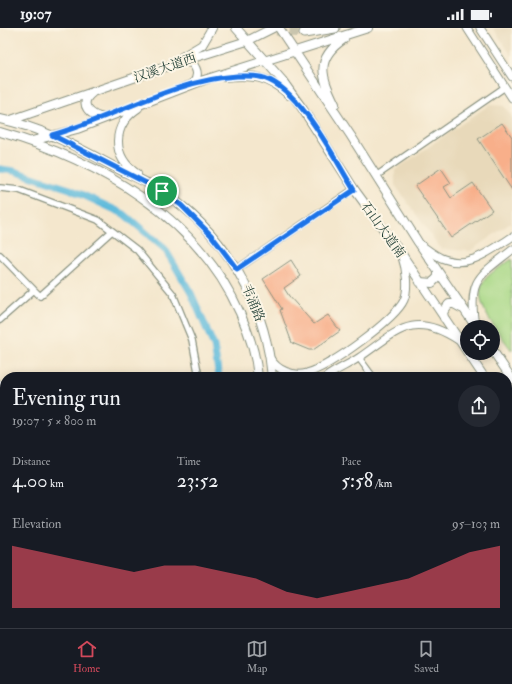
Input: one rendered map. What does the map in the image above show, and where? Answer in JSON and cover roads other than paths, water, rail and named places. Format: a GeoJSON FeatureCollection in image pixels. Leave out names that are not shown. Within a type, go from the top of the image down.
{"type":"FeatureCollection","features":[{"type":"Feature","properties":{"kind":"main road"},"geometry":{"type":"LineString","coordinates":[[170,66],[202,45],[212,28]]}},
{"type":"Feature","properties":{"kind":"main road","name":"石山大道南"},"geometry":{"type":"LineString","coordinates":[[236,28],[282,80],[302,108],[354,190],[401,253],[480,372]]}},
{"type":"Feature","properties":{"kind":"main road","name":"汉溪大道西"},"geometry":{"type":"LineString","coordinates":[[0,124],[180,62],[247,41],[273,28]]}},
{"type":"Feature","properties":{"kind":"main road","name":"石山大道南"},"geometry":{"type":"LineString","coordinates":[[279,28],[351,136],[418,242],[471,320]]}},
{"type":"Feature","properties":{"kind":"main road"},"geometry":{"type":"LineString","coordinates":[[304,33],[335,28]]}},
{"type":"Feature","properties":{"kind":"main road","name":"汉溪大道西"},"geometry":{"type":"LineString","coordinates":[[32,141],[76,129],[174,90],[348,36],[368,28]]}},
{"type":"Feature","properties":{"kind":"main road"},"geometry":{"type":"LineString","coordinates":[[348,36],[332,48],[324,61],[322,69],[325,85],[351,136]]}},
{"type":"Feature","properties":{"kind":"main road"},"geometry":{"type":"LineString","coordinates":[[180,62],[189,61],[195,66],[198,76],[193,84]]}},
{"type":"Feature","properties":{"kind":"main road"},"geometry":{"type":"LineString","coordinates":[[204,80],[237,76],[264,78],[276,85],[302,108]]}},
{"type":"Feature","properties":{"kind":"main road"},"geometry":{"type":"LineString","coordinates":[[162,191],[130,170],[121,158],[119,150],[119,132],[132,112],[174,90]]}},
{"type":"Feature","properties":{"kind":"main road"},"geometry":{"type":"LineString","coordinates":[[95,92],[88,96],[87,110],[91,114],[104,118]]}},
{"type":"Feature","properties":{"kind":"main road","name":"韦涌路"},"geometry":{"type":"LineString","coordinates":[[0,119],[52,135],[162,191],[197,220],[224,250],[237,269],[259,316],[265,334],[272,372]]}},
{"type":"Feature","properties":{"kind":"main road","name":"韦涌路"},"geometry":{"type":"LineString","coordinates":[[0,132],[32,141],[68,155],[114,179],[151,204],[196,246],[225,284],[248,330],[254,350],[257,372]]}},
{"type":"Feature","properties":{"kind":"main road"},"geometry":{"type":"LineString","coordinates":[[114,179],[110,176],[112,170],[120,170]]}},
{"type":"Feature","properties":{"kind":"main road"},"geometry":{"type":"LineString","coordinates":[[420,282],[432,283],[438,277],[438,272]]}},
{"type":"Feature","properties":{"kind":"main road"},"geometry":{"type":"LineString","coordinates":[[444,319],[443,312],[449,304],[454,304],[462,308]]}},
{"type":"Feature","properties":{"kind":"main road"},"geometry":{"type":"LineString","coordinates":[[499,360],[507,372]]}},
{"type":"Feature","properties":{"kind":"street"},"geometry":{"type":"LineString","coordinates":[[467,28],[512,98]]}},
{"type":"Feature","properties":{"kind":"street"},"geometry":{"type":"LineString","coordinates":[[480,28],[512,77]]}},
{"type":"Feature","properties":{"kind":"street"},"geometry":{"type":"LineString","coordinates":[[376,176],[505,87]]}},
{"type":"Feature","properties":{"kind":"street"},"geometry":{"type":"LineString","coordinates":[[0,188],[19,190],[98,220],[138,250],[173,294],[192,340],[198,372]]}},
{"type":"Feature","properties":{"kind":"street"},"geometry":{"type":"LineString","coordinates":[[237,269],[354,190]]}},
{"type":"Feature","properties":{"kind":"street"},"geometry":{"type":"LineString","coordinates":[[0,255],[40,296],[112,231]]}},
{"type":"Feature","properties":{"kind":"street"},"geometry":{"type":"LineString","coordinates":[[418,242],[442,259],[462,262],[471,261],[512,237]]}},
{"type":"Feature","properties":{"kind":"street"},"geometry":{"type":"LineString","coordinates":[[501,244],[496,254],[504,257]]}},
{"type":"Feature","properties":{"kind":"street"},"geometry":{"type":"LineString","coordinates":[[475,320],[472,301],[476,283],[482,273],[512,250]]}},
{"type":"Feature","properties":{"kind":"street"},"geometry":{"type":"LineString","coordinates":[[374,332],[395,314],[405,298],[405,272],[401,253]]}},
{"type":"Feature","properties":{"kind":"street"},"geometry":{"type":"LineString","coordinates":[[0,320],[34,290]]}},
{"type":"Feature","properties":{"kind":"street"},"geometry":{"type":"LineString","coordinates":[[374,346],[403,328],[413,325],[436,328],[458,340]]}},
{"type":"Feature","properties":{"kind":"street"},"geometry":{"type":"LineString","coordinates":[[306,372],[314,370],[344,352],[379,328],[386,332],[374,346],[359,358],[333,372]]}},
{"type":"Feature","properties":{"kind":"street"},"geometry":{"type":"LineString","coordinates":[[338,368],[333,368],[332,366],[344,352]]}},
{"type":"Feature","properties":{"kind":"street"},"geometry":{"type":"LineString","coordinates":[[270,357],[274,364],[280,369],[291,372]]}},
{"type":"Feature","properties":{"kind":"street"},"geometry":{"type":"LineString","coordinates":[[359,358],[369,372]]}},
{"type":"Feature","properties":{"kind":"waterway"},"geometry":{"type":"LineString","coordinates":[[0,169],[14,171],[70,189],[124,214],[165,249],[191,293],[214,346],[218,372]]}},
{"type":"Feature","properties":{"kind":"tunnel"},"geometry":{"type":"LineString","coordinates":[[276,31],[304,33]]}}]}
